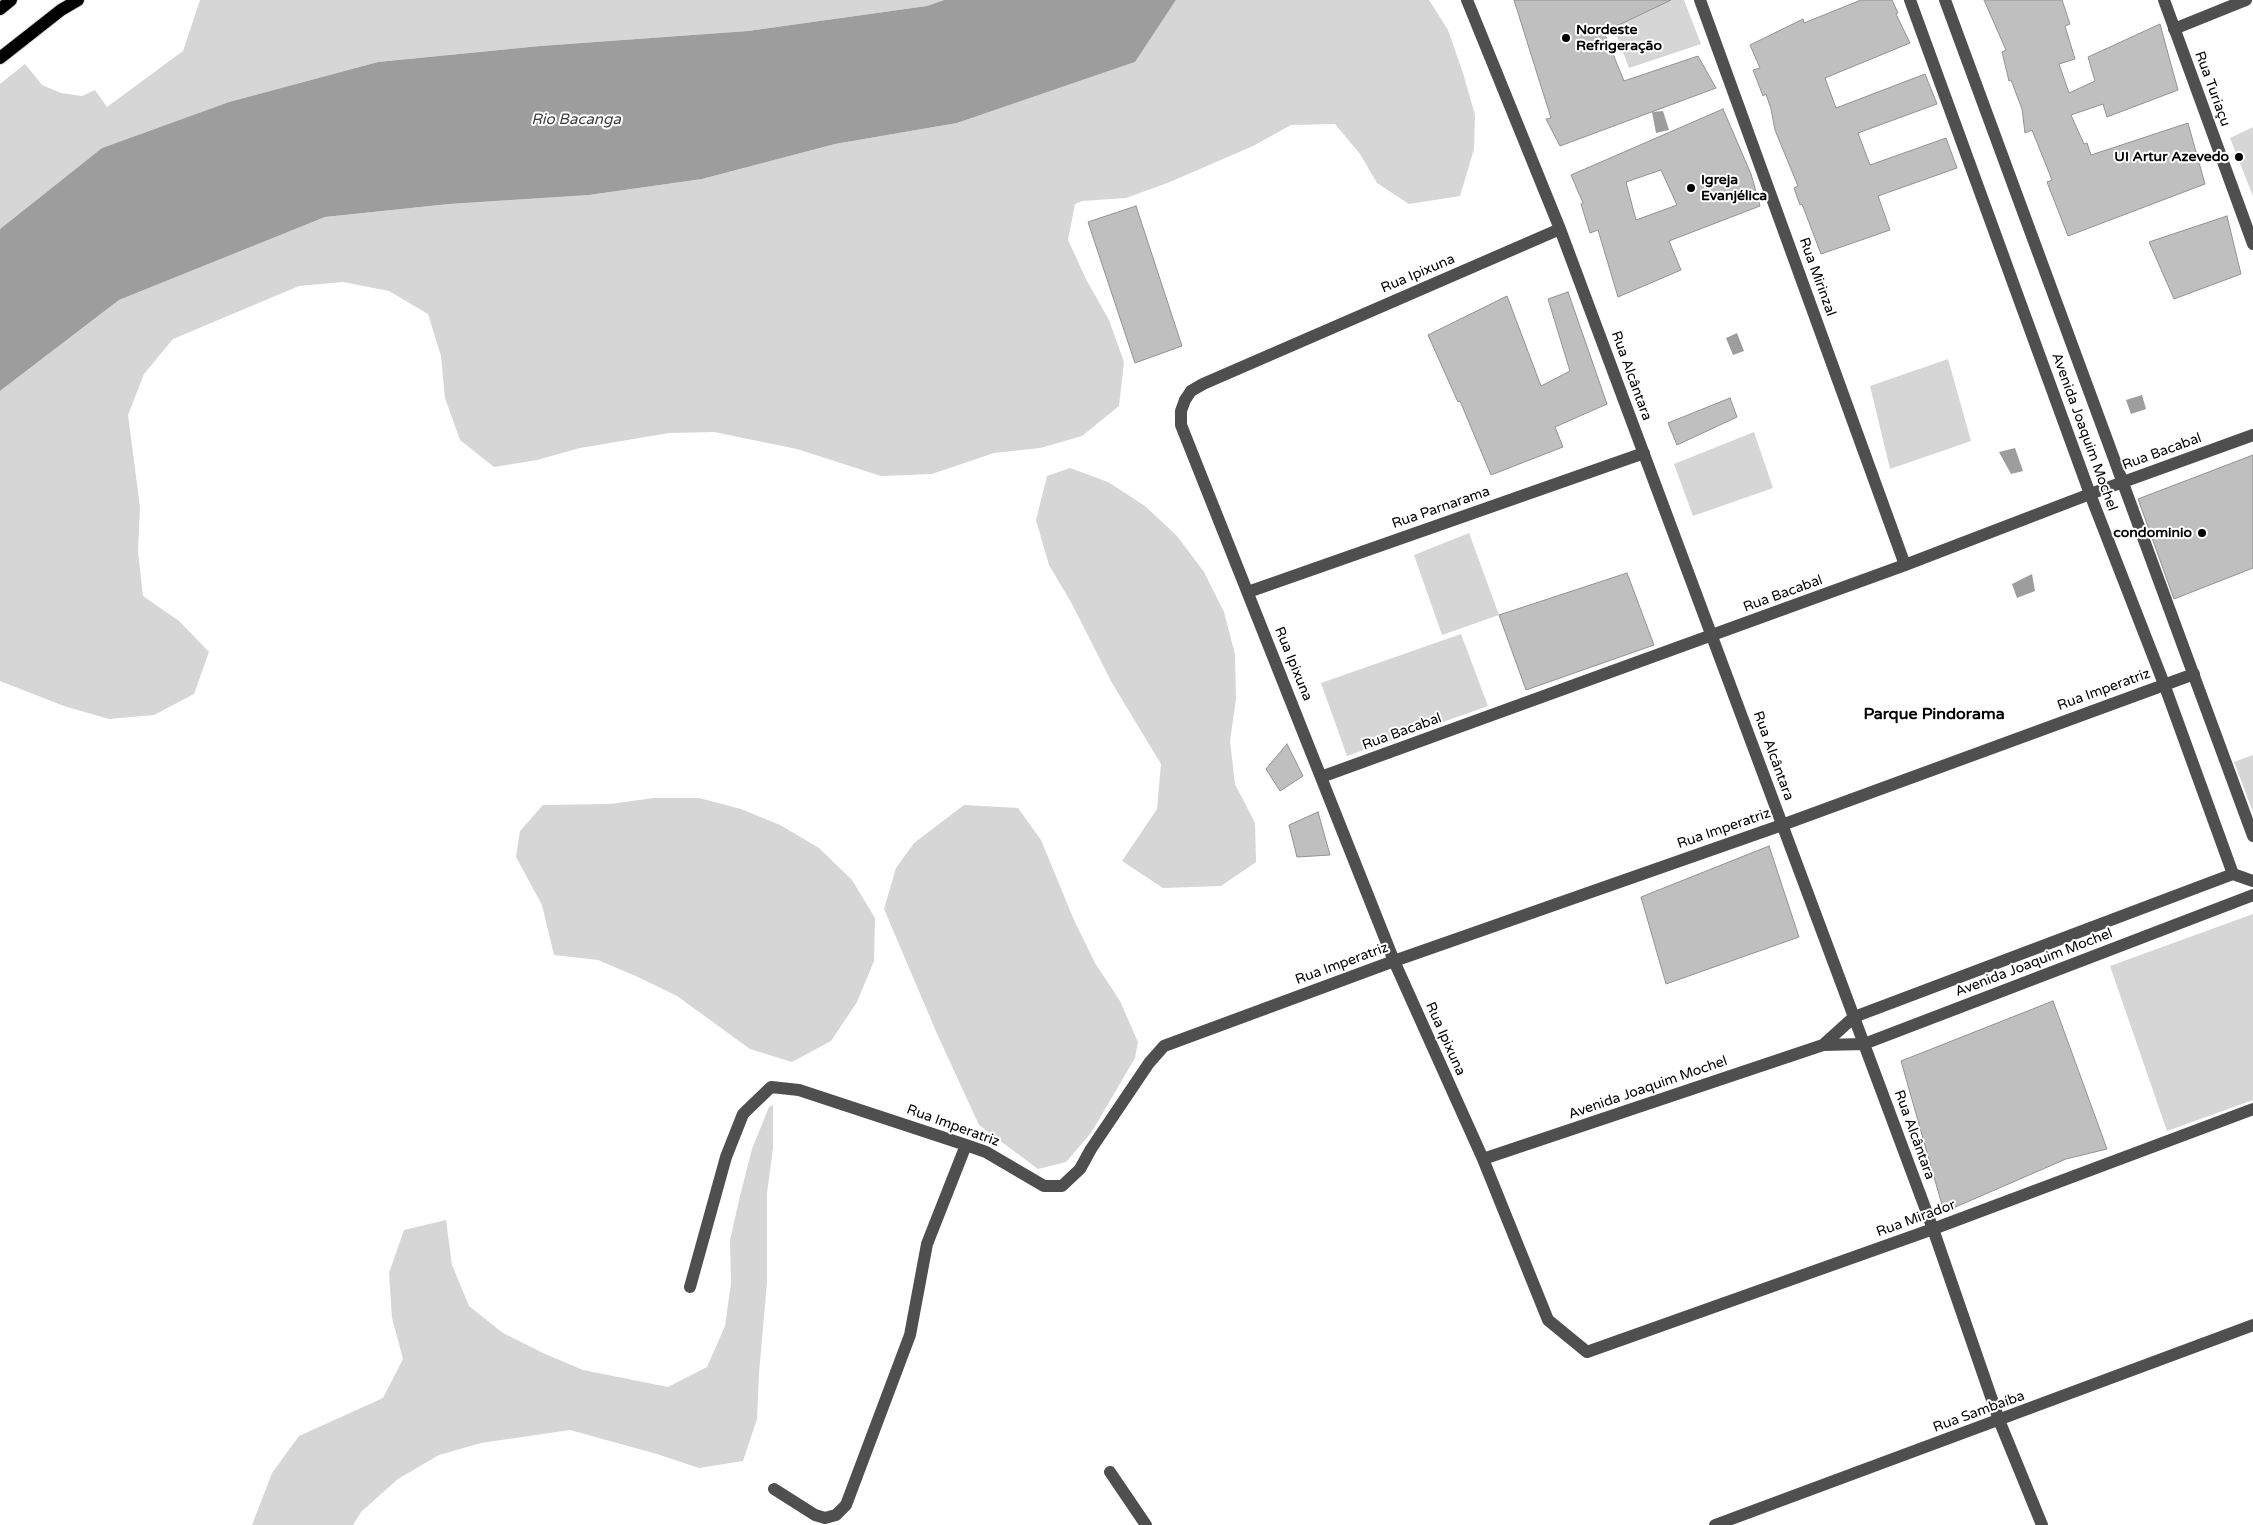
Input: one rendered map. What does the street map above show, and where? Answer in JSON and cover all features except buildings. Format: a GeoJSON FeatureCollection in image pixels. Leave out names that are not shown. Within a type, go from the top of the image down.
{"type":"FeatureCollection","features":[{"type":"Feature","properties":{"kind":"main road"},"geometry":{"type":"LineString","coordinates":[[0,9],[11,0]]}},
{"type":"Feature","properties":{"kind":"main road"},"geometry":{"type":"LineString","coordinates":[[0,58],[62,10],[78,0]]}},
{"type":"Feature","properties":{"kind":"street","name":"Rua Alcântara"},"geometry":{"type":"LineString","coordinates":[[1467,0],[1560,229],[1933,1230],[1999,1420],[2042,1525]]}},
{"type":"Feature","properties":{"kind":"street","name":"Rua Mirinzal"},"geometry":{"type":"LineString","coordinates":[[1700,0],[1905,565]]}},
{"type":"Feature","properties":{"kind":"street","name":"Avenida Joaquim Mochel"},"geometry":{"type":"LineString","coordinates":[[1823,1045],[1854,1018],[2233,874],[2164,684],[2090,494],[1910,0]]}},
{"type":"Feature","properties":{"kind":"street","name":"Avenida Joaquim Mochel"},"geometry":{"type":"LineString","coordinates":[[1945,0],[2253,836]]}},
{"type":"Feature","properties":{"kind":"street","name":"Rua Turiaçu"},"geometry":{"type":"LineString","coordinates":[[2164,0],[2253,244]]}},
{"type":"Feature","properties":{"kind":"street"},"geometry":{"type":"LineString","coordinates":[[2174,29],[2246,0]]}},
{"type":"Feature","properties":{"kind":"street","name":"Rua Ipixuna"},"geometry":{"type":"LineString","coordinates":[[1560,229],[1191,390],[1184,400],[1180,411],[1181,425],[1394,961],[1483,1159],[1548,1320],[1588,1352]]}},
{"type":"Feature","properties":{"kind":"street","name":"Rua Bacabal"},"geometry":{"type":"LineString","coordinates":[[1321,777],[1712,636],[2253,435]]}},
{"type":"Feature","properties":{"kind":"street","name":"Rua Parnarama"},"geometry":{"type":"LineString","coordinates":[[1248,592],[1644,453]]}},
{"type":"Feature","properties":{"kind":"street","name":"Rua Imperatriz"},"geometry":{"type":"LineString","coordinates":[[690,1287],[729,1148],[744,1114],[771,1087],[799,1090],[966,1145],[986,1152],[1044,1186],[1062,1186],[1080,1168],[1090,1149],[1149,1063],[1164,1046],[1394,961],[1782,825],[2194,674]]}},
{"type":"Feature","properties":{"kind":"street"},"geometry":{"type":"LineString","coordinates":[[2233,874],[2253,881]]}},
{"type":"Feature","properties":{"kind":"street","name":"Avenida Joaquim Mochel"},"geometry":{"type":"LineString","coordinates":[[1483,1159],[1823,1045],[1864,1044],[2253,895]]}},
{"type":"Feature","properties":{"kind":"street","name":"Rua Mirador"},"geometry":{"type":"LineString","coordinates":[[1588,1352],[1933,1230],[2253,1109]]}},
{"type":"Feature","properties":{"kind":"street"},"geometry":{"type":"LineString","coordinates":[[774,1489],[815,1515],[825,1518],[836,1515],[846,1504],[910,1335],[927,1244],[966,1145]]}},
{"type":"Feature","properties":{"kind":"street","name":"Rua Sambaíba"},"geometry":{"type":"LineString","coordinates":[[1715,1525],[2253,1325]]}},
{"type":"Feature","properties":{"kind":"street"},"geometry":{"type":"LineString","coordinates":[[1110,1472],[1146,1525]]}},
{"type":"Feature","properties":{"kind":"shaded area"},"geometry":{"type":"Polygon","coordinates":[[[200,0],[944,0],[927,6],[748,31],[540,46],[378,62],[229,102],[102,148],[0,229],[0,84],[25,64],[42,85],[61,93],[82,96],[95,90],[107,107],[183,51],[200,0]]]}},
{"type":"Feature","properties":{"kind":"shaded area"},"geometry":{"type":"Polygon","coordinates":[[[1176,0],[1429,0],[1448,30],[1475,115],[1474,149],[1460,196],[1409,204],[1377,183],[1360,154],[1335,124],[1291,125],[1253,146],[1170,182],[1126,198],[1082,201],[1075,204],[1068,240],[1087,281],[1109,320],[1124,362],[1119,406],[1082,436],[1040,448],[994,453],[932,474],[881,476],[797,449],[714,432],[669,433],[580,448],[537,460],[494,467],[460,440],[445,398],[441,356],[428,314],[389,291],[343,282],[299,286],[173,339],[144,374],[128,415],[140,507],[138,552],[143,596],[179,621],[209,652],[194,694],[154,715],[109,719],[64,706],[0,681],[0,391],[119,300],[325,217],[449,204],[589,195],[702,179],[835,144],[957,123],[1135,62],[1176,0]]]}},
{"type":"Feature","properties":{"kind":"shaded area"},"geometry":{"type":"Polygon","coordinates":[[[1603,0],[1684,0],[1701,44],[1629,68],[1603,0]]]}},
{"type":"Feature","properties":{"kind":"shaded area"},"geometry":{"type":"Polygon","coordinates":[[[2253,127],[2253,196],[2230,138],[2253,127]]]}},
{"type":"Feature","properties":{"kind":"shaded area"},"geometry":{"type":"Polygon","coordinates":[[[1948,359],[1971,441],[1890,469],[1870,386],[1948,359]]]}},
{"type":"Feature","properties":{"kind":"shaded area"},"geometry":{"type":"Polygon","coordinates":[[[1754,432],[1773,488],[1693,516],[1674,464],[1754,432]]]}},
{"type":"Feature","properties":{"kind":"shaded area"},"geometry":{"type":"Polygon","coordinates":[[[1070,468],[1108,482],[1145,506],[1177,536],[1204,572],[1224,612],[1235,654],[1236,699],[1230,741],[1235,784],[1255,823],[1256,862],[1221,886],[1163,888],[1122,861],[1157,809],[1161,764],[1112,683],[1072,604],[1049,565],[1036,520],[1047,476],[1070,468]]]}},
{"type":"Feature","properties":{"kind":"shaded area"},"geometry":{"type":"Polygon","coordinates":[[[1469,533],[1499,615],[1442,635],[1414,555],[1469,533]]]}},
{"type":"Feature","properties":{"kind":"shaded area"},"geometry":{"type":"Polygon","coordinates":[[[1461,634],[1488,706],[1347,756],[1321,683],[1461,634]]]}},
{"type":"Feature","properties":{"kind":"shaded area"},"geometry":{"type":"Polygon","coordinates":[[[2253,755],[2253,812],[2234,762],[2253,755]]]}},
{"type":"Feature","properties":{"kind":"shaded area"},"geometry":{"type":"Polygon","coordinates":[[[654,798],[699,798],[741,809],[780,825],[819,848],[852,880],[875,918],[874,961],[857,1002],[831,1041],[792,1062],[750,1049],[677,996],[638,977],[598,960],[554,955],[542,905],[516,857],[520,831],[543,805],[610,804],[654,798]]]}},
{"type":"Feature","properties":{"kind":"shaded area"},"geometry":{"type":"Polygon","coordinates":[[[964,805],[1018,808],[1041,840],[1074,920],[1095,963],[1120,1001],[1138,1042],[1135,1058],[1091,1133],[1066,1162],[1038,1169],[979,1125],[938,1036],[884,909],[896,868],[914,843],[964,805]]]}},
{"type":"Feature","properties":{"kind":"shaded area"},"geometry":{"type":"Polygon","coordinates":[[[2253,914],[2253,1100],[2167,1131],[2110,966],[2253,914]]]}},
{"type":"Feature","properties":{"kind":"shaded area"},"geometry":{"type":"Polygon","coordinates":[[[773,1105],[773,1148],[767,1193],[767,1282],[757,1419],[743,1461],[699,1468],[657,1454],[570,1430],[481,1443],[439,1455],[398,1479],[361,1512],[353,1525],[252,1525],[272,1473],[299,1436],[383,1398],[403,1359],[392,1318],[389,1273],[404,1230],[446,1220],[452,1265],[469,1306],[503,1333],[543,1353],[583,1370],[668,1387],[707,1367],[725,1326],[731,1283],[730,1240],[740,1196],[752,1149],[769,1107],[773,1105]]]}},
{"type":"Feature","properties":{"kind":"water","name":"Rio Bacanga"},"geometry":{"type":"Polygon","coordinates":[[[944,0],[1176,0],[1135,62],[957,123],[835,144],[702,179],[589,195],[449,204],[325,217],[119,300],[0,391],[0,229],[102,148],[229,102],[378,62],[540,46],[748,31],[927,6],[944,0]]]}},
{"type":"Feature","properties":{"kind":"water"},"geometry":{"type":"Polygon","coordinates":[[[1663,111],[1669,130],[1656,133],[1652,112],[1663,111]]]}},
{"type":"Feature","properties":{"kind":"water"},"geometry":{"type":"Polygon","coordinates":[[[1737,333],[1744,351],[1733,355],[1726,338],[1737,333]]]}},
{"type":"Feature","properties":{"kind":"water"},"geometry":{"type":"Polygon","coordinates":[[[2142,395],[2146,409],[2131,414],[2126,400],[2142,395]]]}},
{"type":"Feature","properties":{"kind":"water"},"geometry":{"type":"Polygon","coordinates":[[[2015,448],[2023,471],[2011,474],[1999,452],[2015,448]]]}},
{"type":"Feature","properties":{"kind":"water"},"geometry":{"type":"Polygon","coordinates":[[[2032,574],[2035,591],[2017,598],[2012,584],[2032,574]]]}},
{"type":"Feature","properties":{"kind":"place","name":"Nordeste Refrigeração"},"geometry":{"type":"Point","coordinates":[1566,38]}},
{"type":"Feature","properties":{"kind":"place","name":"UI Artur Azevedo"},"geometry":{"type":"Point","coordinates":[2239,157]}},
{"type":"Feature","properties":{"kind":"place","name":"Igreja Evanjélica"},"geometry":{"type":"Point","coordinates":[1691,188]}},
{"type":"Feature","properties":{"kind":"place","name":"condominio"},"geometry":{"type":"Point","coordinates":[2202,533]}},
{"type":"Feature","properties":{"kind":"district","name":"Parque Pindorama"},"geometry":{"type":"Point","coordinates":[1934,715]}}]}
